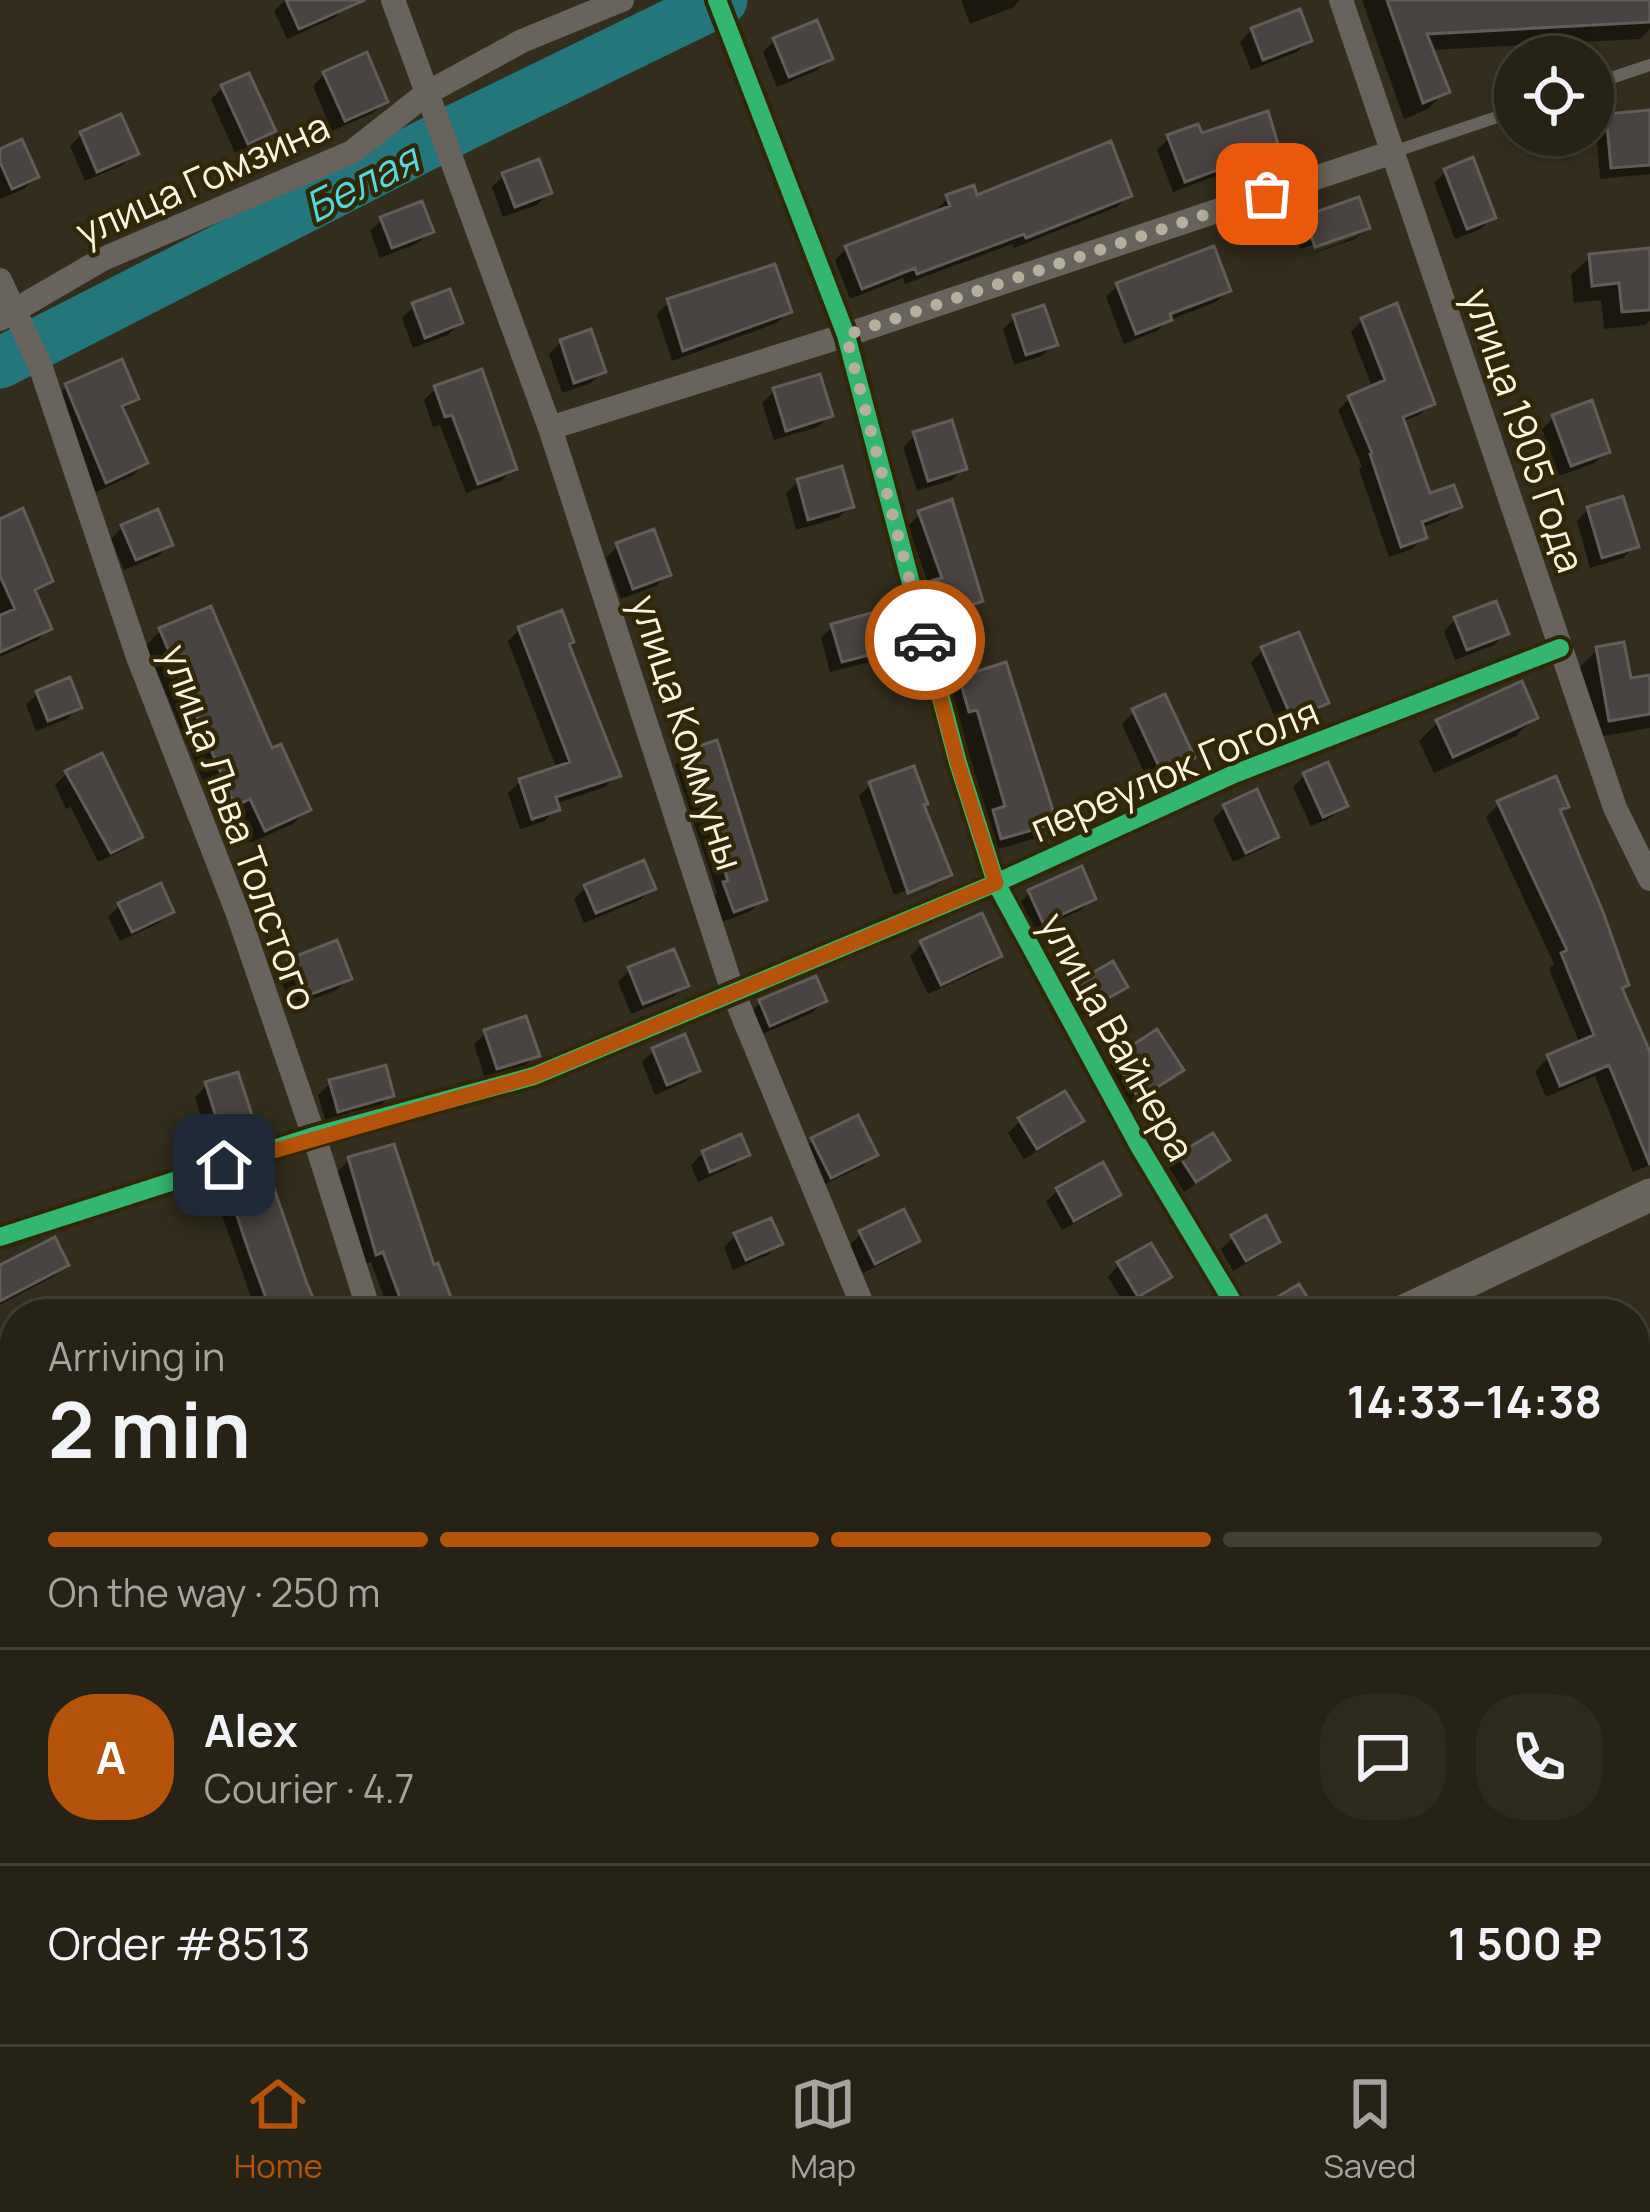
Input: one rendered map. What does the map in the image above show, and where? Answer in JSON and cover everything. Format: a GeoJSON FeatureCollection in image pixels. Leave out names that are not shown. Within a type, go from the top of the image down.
{"type":"FeatureCollection","features":[{"type":"Feature","properties":{"kind":"street"},"geometry":{"type":"LineString","coordinates":[[393,0],[428,93]]}},
{"type":"Feature","properties":{"kind":"street","name":"улица Гомзина"},"geometry":{"type":"LineString","coordinates":[[7,314],[104,259],[352,152],[428,93],[522,41],[622,0]]}},
{"type":"Feature","properties":{"kind":"street","name":"улица Вайнера"},"geometry":{"type":"LineString","coordinates":[[717,0],[846,335],[958,764],[996,883],[1139,1146],[1231,1299]]}},
{"type":"Feature","properties":{"kind":"street","name":"улица 1905 Года"},"geometry":{"type":"LineString","coordinates":[[1341,0],[1615,808],[1650,879]]}},
{"type":"Feature","properties":{"kind":"street","name":"улица Коммуны"},"geometry":{"type":"LineString","coordinates":[[428,93],[550,428],[734,992],[860,1299]]}},
{"type":"Feature","properties":{"kind":"street"},"geometry":{"type":"LineString","coordinates":[[550,428],[846,335],[1393,152]]}},
{"type":"Feature","properties":{"kind":"street"},"geometry":{"type":"LineString","coordinates":[[0,280],[7,314]]}},
{"type":"Feature","properties":{"kind":"street","name":"улица Льва Толстого"},"geometry":{"type":"LineString","coordinates":[[7,314],[40,365],[138,656],[238,914],[365,1299]]}},
{"type":"Feature","properties":{"kind":"street","name":"переулок Гоголя"},"geometry":{"type":"LineString","coordinates":[[0,1237],[314,1136],[534,1076],[996,883],[1234,774],[1560,648]]}},
{"type":"Feature","properties":{"kind":"street"},"geometry":{"type":"LineString","coordinates":[[1430,1299],[1650,1195]]}},
{"type":"Feature","properties":{"kind":"lane"},"geometry":{"type":"LineString","coordinates":[[1614,77],[1650,65]]}},
{"type":"Feature","properties":{"kind":"lane"},"geometry":{"type":"LineString","coordinates":[[1393,152],[1494,118]]}},
{"type":"Feature","properties":{"kind":"building"},"geometry":{"type":"Polygon","coordinates":[[[286,0],[365,0],[299,29],[286,0]]]}},
{"type":"Feature","properties":{"kind":"building"},"geometry":{"type":"Polygon","coordinates":[[[1387,0],[1650,0],[1650,22],[1427,34],[1450,92],[1423,103],[1387,0]]]}},
{"type":"Feature","properties":{"kind":"building"},"geometry":{"type":"Polygon","coordinates":[[[1300,9],[1312,41],[1263,60],[1251,28],[1300,9]]]}},
{"type":"Feature","properties":{"kind":"building"},"geometry":{"type":"Polygon","coordinates":[[[817,20],[833,59],[789,77],[773,38],[817,20]]]}},
{"type":"Feature","properties":{"kind":"building"},"geometry":{"type":"Polygon","coordinates":[[[367,52],[388,102],[345,121],[323,72],[367,52]]]}},
{"type":"Feature","properties":{"kind":"building"},"geometry":{"type":"Polygon","coordinates":[[[249,73],[276,131],[248,144],[221,85],[249,73]]]}},
{"type":"Feature","properties":{"kind":"building"},"geometry":{"type":"Polygon","coordinates":[[[1650,110],[1650,165],[1611,168],[1614,113],[1650,110]]]}},
{"type":"Feature","properties":{"kind":"building"},"geometry":{"type":"Polygon","coordinates":[[[1268,111],[1279,147],[1185,182],[1167,135],[1198,124],[1202,133],[1268,111]]]}},
{"type":"Feature","properties":{"kind":"building"},"geometry":{"type":"Polygon","coordinates":[[[121,114],[139,154],[97,172],[80,132],[121,114]]]}},
{"type":"Feature","properties":{"kind":"building"},"geometry":{"type":"Polygon","coordinates":[[[22,139],[39,177],[12,189],[0,162],[0,149],[22,139]]]}},
{"type":"Feature","properties":{"kind":"building"},"geometry":{"type":"Polygon","coordinates":[[[1111,141],[1132,196],[1026,238],[1024,234],[862,289],[845,246],[950,206],[946,195],[974,185],[977,195],[1111,141]]]}},
{"type":"Feature","properties":{"kind":"building"},"geometry":{"type":"Polygon","coordinates":[[[1473,157],[1496,218],[1467,229],[1444,169],[1473,157]]]}},
{"type":"Feature","properties":{"kind":"building"},"geometry":{"type":"Polygon","coordinates":[[[539,159],[552,193],[515,207],[502,173],[539,159]]]}},
{"type":"Feature","properties":{"kind":"building"},"geometry":{"type":"Polygon","coordinates":[[[1359,197],[1370,228],[1315,247],[1304,216],[1359,197]]]}},
{"type":"Feature","properties":{"kind":"building"},"geometry":{"type":"Polygon","coordinates":[[[422,201],[434,232],[392,248],[380,217],[422,201]]]}},
{"type":"Feature","properties":{"kind":"building"},"geometry":{"type":"Polygon","coordinates":[[[1214,246],[1231,291],[1170,314],[1172,320],[1136,334],[1116,283],[1214,246]]]}},
{"type":"Feature","properties":{"kind":"building"},"geometry":{"type":"Polygon","coordinates":[[[1650,248],[1650,310],[1622,312],[1619,283],[1592,286],[1589,254],[1650,248]]]}},
{"type":"Feature","properties":{"kind":"building"},"geometry":{"type":"Polygon","coordinates":[[[775,264],[792,312],[683,351],[667,299],[775,264]]]}},
{"type":"Feature","properties":{"kind":"building"},"geometry":{"type":"Polygon","coordinates":[[[450,289],[463,323],[425,338],[412,303],[450,289]]]}},
{"type":"Feature","properties":{"kind":"building"},"geometry":{"type":"Polygon","coordinates":[[[1397,303],[1435,404],[1403,417],[1430,493],[1454,485],[1462,507],[1422,522],[1427,538],[1401,547],[1372,453],[1348,396],[1385,380],[1361,318],[1397,303]]]}},
{"type":"Feature","properties":{"kind":"building"},"geometry":{"type":"Polygon","coordinates":[[[1044,305],[1058,345],[1026,355],[1013,315],[1044,305]]]}},
{"type":"Feature","properties":{"kind":"building"},"geometry":{"type":"Polygon","coordinates":[[[591,329],[606,372],[574,383],[560,340],[591,329]]]}},
{"type":"Feature","properties":{"kind":"building"},"geometry":{"type":"Polygon","coordinates":[[[122,359],[139,399],[122,406],[148,463],[106,483],[65,384],[122,359]]]}},
{"type":"Feature","properties":{"kind":"building"},"geometry":{"type":"Polygon","coordinates":[[[482,369],[517,469],[478,484],[452,415],[445,417],[434,386],[482,369]]]}},
{"type":"Feature","properties":{"kind":"building"},"geometry":{"type":"Polygon","coordinates":[[[820,374],[833,416],[786,431],[773,388],[820,374]]]}},
{"type":"Feature","properties":{"kind":"building"},"geometry":{"type":"Polygon","coordinates":[[[1592,400],[1610,452],[1571,466],[1552,415],[1592,400]]]}},
{"type":"Feature","properties":{"kind":"building"},"geometry":{"type":"Polygon","coordinates":[[[952,420],[967,469],[928,481],[913,432],[952,420]]]}},
{"type":"Feature","properties":{"kind":"building"},"geometry":{"type":"Polygon","coordinates":[[[842,466],[854,507],[808,520],[797,479],[842,466]]]}},
{"type":"Feature","properties":{"kind":"building"},"geometry":{"type":"Polygon","coordinates":[[[1623,496],[1639,547],[1602,558],[1587,507],[1623,496]]]}},
{"type":"Feature","properties":{"kind":"building"},"geometry":{"type":"Polygon","coordinates":[[[952,499],[983,601],[945,614],[933,580],[942,578],[918,511],[952,499]]]}},
{"type":"Feature","properties":{"kind":"building"},"geometry":{"type":"Polygon","coordinates":[[[23,508],[53,581],[35,590],[52,629],[0,652],[0,615],[15,609],[0,576],[0,519],[23,508]]]}},
{"type":"Feature","properties":{"kind":"building"},"geometry":{"type":"Polygon","coordinates":[[[158,509],[173,545],[136,560],[121,525],[158,509]]]}},
{"type":"Feature","properties":{"kind":"building"},"geometry":{"type":"Polygon","coordinates":[[[654,529],[671,575],[633,589],[616,543],[654,529]]]}},
{"type":"Feature","properties":{"kind":"building"},"geometry":{"type":"Polygon","coordinates":[[[1496,601],[1509,634],[1467,650],[1454,617],[1496,601]]]}},
{"type":"Feature","properties":{"kind":"building"},"geometry":{"type":"Polygon","coordinates":[[[211,606],[272,748],[281,744],[311,810],[265,831],[250,799],[235,806],[159,628],[211,606]]]}},
{"type":"Feature","properties":{"kind":"building"},"geometry":{"type":"Polygon","coordinates":[[[562,610],[574,642],[569,644],[621,776],[556,797],[560,810],[532,819],[519,779],[570,762],[518,627],[562,610]]]}},
{"type":"Feature","properties":{"kind":"building"},"geometry":{"type":"Polygon","coordinates":[[[878,611],[889,650],[842,662],[831,624],[878,611]]]}},
{"type":"Feature","properties":{"kind":"building"},"geometry":{"type":"Polygon","coordinates":[[[1299,632],[1329,703],[1292,719],[1261,647],[1299,632]]]}},
{"type":"Feature","properties":{"kind":"building"},"geometry":{"type":"Polygon","coordinates":[[[1624,642],[1631,678],[1650,675],[1650,714],[1609,721],[1596,647],[1624,642]]]}},
{"type":"Feature","properties":{"kind":"building"},"geometry":{"type":"Polygon","coordinates":[[[1006,662],[1057,823],[1001,839],[993,810],[1005,806],[977,710],[969,712],[959,677],[1006,662]]]}},
{"type":"Feature","properties":{"kind":"building"},"geometry":{"type":"Polygon","coordinates":[[[70,677],[82,708],[48,721],[36,691],[70,677]]]}},
{"type":"Feature","properties":{"kind":"building"},"geometry":{"type":"Polygon","coordinates":[[[1522,681],[1538,718],[1453,757],[1436,720],[1522,681]]]}},
{"type":"Feature","properties":{"kind":"building"},"geometry":{"type":"Polygon","coordinates":[[[1165,694],[1195,758],[1162,773],[1132,709],[1165,694]]]}},
{"type":"Feature","properties":{"kind":"building"},"geometry":{"type":"Polygon","coordinates":[[[717,740],[767,900],[734,912],[685,751],[717,740]]]}},
{"type":"Feature","properties":{"kind":"building"},"geometry":{"type":"Polygon","coordinates":[[[102,753],[143,837],[111,853],[65,771],[102,753]]]}},
{"type":"Feature","properties":{"kind":"building"},"geometry":{"type":"Polygon","coordinates":[[[1328,762],[1348,806],[1323,817],[1303,773],[1328,762]]]}},
{"type":"Feature","properties":{"kind":"building"},"geometry":{"type":"Polygon","coordinates":[[[914,766],[952,875],[908,893],[869,782],[914,766]]]}},
{"type":"Feature","properties":{"kind":"building"},"geometry":{"type":"Polygon","coordinates":[[[1556,776],[1569,807],[1560,810],[1603,912],[1629,985],[1622,988],[1650,1052],[1650,1165],[1609,1065],[1560,1086],[1547,1055],[1594,1035],[1561,953],[1567,950],[1497,801],[1556,776]]]}},
{"type":"Feature","properties":{"kind":"building"},"geometry":{"type":"Polygon","coordinates":[[[1257,789],[1279,837],[1246,853],[1223,805],[1257,789]]]}},
{"type":"Feature","properties":{"kind":"building"},"geometry":{"type":"Polygon","coordinates":[[[644,860],[656,889],[596,913],[584,885],[644,860]]]}},
{"type":"Feature","properties":{"kind":"building"},"geometry":{"type":"Polygon","coordinates":[[[1082,866],[1096,899],[1043,923],[1028,890],[1082,866]]]}},
{"type":"Feature","properties":{"kind":"building"},"geometry":{"type":"Polygon","coordinates":[[[161,883],[174,912],[132,932],[118,903],[161,883]]]}},
{"type":"Feature","properties":{"kind":"building"},"geometry":{"type":"Polygon","coordinates":[[[982,913],[1002,956],[941,985],[920,941],[982,913]]]}},
{"type":"Feature","properties":{"kind":"building"},"geometry":{"type":"Polygon","coordinates":[[[337,940],[352,979],[303,997],[288,959],[337,940]]]}},
{"type":"Feature","properties":{"kind":"building"},"geometry":{"type":"Polygon","coordinates":[[[674,949],[689,986],[643,1004],[628,967],[674,949]]]}},
{"type":"Feature","properties":{"kind":"building"},"geometry":{"type":"Polygon","coordinates":[[[1113,961],[1128,987],[1088,1010],[1073,984],[1113,961]]]}},
{"type":"Feature","properties":{"kind":"building"},"geometry":{"type":"Polygon","coordinates":[[[816,976],[827,1001],[770,1026],[759,1000],[816,976]]]}},
{"type":"Feature","properties":{"kind":"building"},"geometry":{"type":"Polygon","coordinates":[[[526,1016],[540,1056],[497,1069],[484,1030],[526,1016]]]}},
{"type":"Feature","properties":{"kind":"building"},"geometry":{"type":"Polygon","coordinates":[[[1157,1029],[1184,1070],[1139,1099],[1113,1058],[1157,1029]]]}},
{"type":"Feature","properties":{"kind":"building"},"geometry":{"type":"Polygon","coordinates":[[[685,1034],[700,1071],[667,1085],[652,1048],[685,1034]]]}},
{"type":"Feature","properties":{"kind":"building"},"geometry":{"type":"Polygon","coordinates":[[[386,1065],[394,1096],[338,1112],[329,1080],[386,1065]]]}},
{"type":"Feature","properties":{"kind":"building"},"geometry":{"type":"Polygon","coordinates":[[[238,1072],[252,1115],[219,1126],[205,1082],[238,1072]]]}},
{"type":"Feature","properties":{"kind":"building"},"geometry":{"type":"Polygon","coordinates":[[[1065,1091],[1084,1121],[1037,1149],[1018,1118],[1065,1091]]]}},
{"type":"Feature","properties":{"kind":"building"},"geometry":{"type":"Polygon","coordinates":[[[858,1115],[878,1155],[831,1178],[811,1138],[858,1115]]]}},
{"type":"Feature","properties":{"kind":"building"},"geometry":{"type":"Polygon","coordinates":[[[1213,1133],[1230,1160],[1196,1182],[1178,1154],[1213,1133]]]}},
{"type":"Feature","properties":{"kind":"building"},"geometry":{"type":"Polygon","coordinates":[[[741,1134],[750,1155],[710,1172],[702,1151],[741,1134]]]}},
{"type":"Feature","properties":{"kind":"building"},"geometry":{"type":"Polygon","coordinates":[[[394,1144],[434,1265],[438,1263],[452,1299],[400,1299],[383,1252],[376,1255],[348,1157],[394,1144]]]}},
{"type":"Feature","properties":{"kind":"building"},"geometry":{"type":"Polygon","coordinates":[[[1103,1162],[1121,1195],[1074,1221],[1056,1188],[1103,1162]]]}},
{"type":"Feature","properties":{"kind":"building"},"geometry":{"type":"Polygon","coordinates":[[[267,1168],[314,1299],[266,1299],[226,1183],[267,1168]]]}},
{"type":"Feature","properties":{"kind":"building"},"geometry":{"type":"Polygon","coordinates":[[[904,1209],[920,1241],[875,1264],[859,1231],[904,1209]]]}},
{"type":"Feature","properties":{"kind":"building"},"geometry":{"type":"Polygon","coordinates":[[[1266,1215],[1280,1242],[1246,1261],[1231,1235],[1266,1215]]]}},
{"type":"Feature","properties":{"kind":"building"},"geometry":{"type":"Polygon","coordinates":[[[771,1218],[783,1244],[746,1260],[734,1233],[771,1218]]]}},
{"type":"Feature","properties":{"kind":"building"},"geometry":{"type":"Polygon","coordinates":[[[55,1237],[69,1265],[0,1299],[0,1265],[55,1237]]]}},
{"type":"Feature","properties":{"kind":"building"},"geometry":{"type":"Polygon","coordinates":[[[1151,1243],[1172,1277],[1138,1297],[1117,1262],[1151,1243]]]}},
{"type":"Feature","properties":{"kind":"building"},"geometry":{"type":"Polygon","coordinates":[[[1299,1284],[1308,1299],[1274,1299],[1299,1284]]]}},
{"type":"Feature","properties":{"kind":"waterway","name":"Белая"},"geometry":{"type":"LineString","coordinates":[[0,363],[459,128],[722,0]]}},
{"type":"Feature","properties":{"kind":"cycle path"},"geometry":{"type":"LineString","coordinates":[[717,0],[846,335],[958,763],[996,883],[1139,1146],[1231,1299]]}},
{"type":"Feature","properties":{"kind":"cycle path"},"geometry":{"type":"LineString","coordinates":[[0,1237],[314,1136],[534,1076],[996,883],[1234,774],[1560,648]]}},
{"type":"Feature","properties":{"kind":"way so far"},"geometry":{"type":"LineString","coordinates":[[925,640],[846,335],[1267,194]]}},
{"type":"Feature","properties":{"kind":"route"},"geometry":{"type":"LineString","coordinates":[[224,1165],[534,1076],[996,883],[925,640]]}}]}
